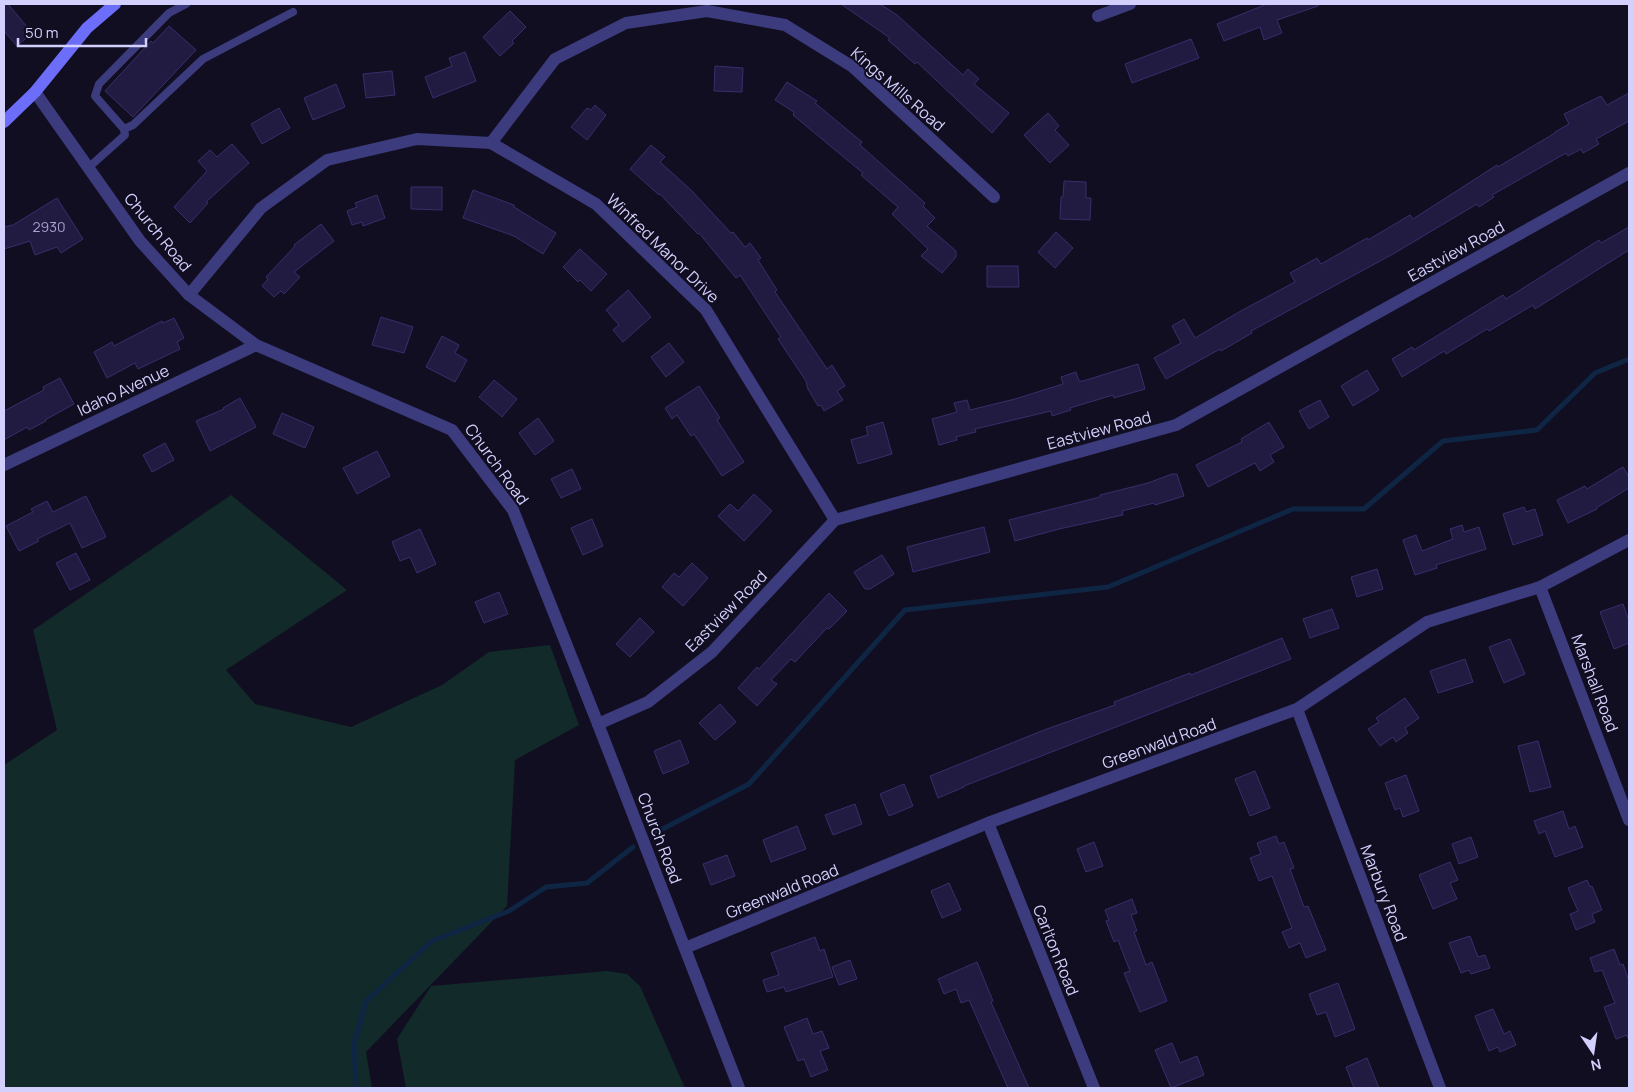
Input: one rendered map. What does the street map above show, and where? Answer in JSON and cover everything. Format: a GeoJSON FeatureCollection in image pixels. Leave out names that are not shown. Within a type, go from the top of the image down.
{"type":"FeatureCollection","features":[{"type":"Feature","properties":{"kind":"main road"},"geometry":{"type":"LineString","coordinates":[[4,122],[35,92],[87,28],[115,4]]}},
{"type":"Feature","properties":{"kind":"street"},"geometry":{"type":"LineString","coordinates":[[1098,16],[1130,4]]}},
{"type":"Feature","properties":{"kind":"street","name":"Kings Mills Road"},"geometry":{"type":"LineString","coordinates":[[491,143],[555,59],[626,23],[707,11],[784,25],[853,67],[994,197]]}},
{"type":"Feature","properties":{"kind":"street","name":"Church Road"},"geometry":{"type":"LineString","coordinates":[[35,92],[140,241],[189,295],[256,345],[452,430],[513,510],[739,1088]]}},
{"type":"Feature","properties":{"kind":"street","name":"Winfred Manor Drive"},"geometry":{"type":"LineString","coordinates":[[189,295],[262,208],[327,160],[417,139],[491,143],[596,204],[706,310],[835,520]]}},
{"type":"Feature","properties":{"kind":"street","name":"Eastview Road"},"geometry":{"type":"LineString","coordinates":[[598,724],[648,702],[712,652],[835,520],[1176,426],[1629,174]]}},
{"type":"Feature","properties":{"kind":"street","name":"Idaho Avenue"},"geometry":{"type":"LineString","coordinates":[[4,465],[256,345]]}},
{"type":"Feature","properties":{"kind":"street","name":"Greenwald Road"},"geometry":{"type":"LineString","coordinates":[[685,948],[988,823],[1297,709],[1427,622],[1540,586],[1629,540]]}},
{"type":"Feature","properties":{"kind":"street","name":"Marshall Road"},"geometry":{"type":"LineString","coordinates":[[1540,586],[1629,820]]}},
{"type":"Feature","properties":{"kind":"street","name":"Marbury Road"},"geometry":{"type":"LineString","coordinates":[[1297,709],[1440,1088]]}},
{"type":"Feature","properties":{"kind":"street","name":"Carlton Road"},"geometry":{"type":"LineString","coordinates":[[988,823],[1094,1088]]}},
{"type":"Feature","properties":{"kind":"lane"},"geometry":{"type":"LineString","coordinates":[[88,168],[125,135],[124,129],[95,96],[99,84],[169,13],[186,4]]}},
{"type":"Feature","properties":{"kind":"lane"},"geometry":{"type":"LineString","coordinates":[[124,129],[134,125],[203,59],[293,12]]}},
{"type":"Feature","properties":{"kind":"green space"},"geometry":{"type":"Polygon","coordinates":[[[231,495],[347,590],[226,670],[255,704],[351,727],[442,685],[489,652],[550,645],[579,725],[515,760],[507,906],[366,1052],[372,1088],[4,1088],[4,765],[57,730],[33,630],[231,495]]]}},
{"type":"Feature","properties":{"kind":"green space"},"geometry":{"type":"Polygon","coordinates":[[[607,971],[627,974],[640,986],[685,1088],[406,1088],[397,1039],[431,986],[607,971]]]}},
{"type":"Feature","properties":{"kind":"building"},"geometry":{"type":"Polygon","coordinates":[[[4,4],[8,4],[32,33],[17,46],[4,31],[4,4]]]}},
{"type":"Feature","properties":{"kind":"building"},"geometry":{"type":"Polygon","coordinates":[[[841,4],[880,4],[897,15],[963,75],[968,69],[979,79],[974,84],[1009,113],[992,133],[917,62],[915,64],[888,40],[890,38],[841,4]]]}},
{"type":"Feature","properties":{"kind":"building"},"geometry":{"type":"Polygon","coordinates":[[[1267,4],[1318,4],[1318,6],[1277,20],[1282,33],[1264,40],[1260,27],[1224,41],[1217,24],[1267,4]]]}},
{"type":"Feature","properties":{"kind":"building"},"geometry":{"type":"Polygon","coordinates":[[[510,11],[526,27],[512,41],[514,43],[500,56],[483,37],[510,11]]]}},
{"type":"Feature","properties":{"kind":"building"},"geometry":{"type":"Polygon","coordinates":[[[169,26],[196,50],[133,117],[105,91],[151,41],[153,43],[169,26]]]}},
{"type":"Feature","properties":{"kind":"building"},"geometry":{"type":"Polygon","coordinates":[[[1191,39],[1199,58],[1132,83],[1125,64],[1191,39]]]}},
{"type":"Feature","properties":{"kind":"building"},"geometry":{"type":"Polygon","coordinates":[[[465,52],[476,81],[433,98],[425,77],[452,66],[449,58],[465,52]]]}},
{"type":"Feature","properties":{"kind":"building"},"geometry":{"type":"Polygon","coordinates":[[[715,66],[743,68],[742,92],[714,91],[715,66]]]}},
{"type":"Feature","properties":{"kind":"building"},"geometry":{"type":"Polygon","coordinates":[[[392,71],[395,95],[366,98],[363,74],[392,71]]]}},
{"type":"Feature","properties":{"kind":"building"},"geometry":{"type":"Polygon","coordinates":[[[787,82],[817,101],[815,103],[862,142],[860,145],[925,203],[923,206],[935,218],[927,226],[956,251],[956,257],[942,273],[921,256],[928,249],[892,214],[898,207],[861,175],[863,173],[793,115],[794,112],[775,100],[787,82]]]}},
{"type":"Feature","properties":{"kind":"building"},"geometry":{"type":"Polygon","coordinates":[[[336,84],[345,107],[313,120],[304,98],[336,84]]]}},
{"type":"Feature","properties":{"kind":"building"},"geometry":{"type":"Polygon","coordinates":[[[1629,93],[1629,121],[1596,139],[1599,144],[1583,153],[1581,149],[1568,156],[1566,153],[1492,195],[1494,197],[1479,207],[1477,204],[1393,254],[1251,331],[1252,333],[1221,351],[1220,349],[1166,379],[1154,358],[1181,343],[1172,326],[1184,319],[1195,338],[1295,282],[1290,273],[1317,258],[1321,264],[1367,238],[1368,240],[1410,215],[1413,219],[1497,165],[1498,167],[1555,133],[1569,124],[1564,114],[1601,96],[1607,105],[1629,93]]]}},
{"type":"Feature","properties":{"kind":"building"},"geometry":{"type":"Polygon","coordinates":[[[595,105],[606,115],[587,140],[571,127],[587,108],[591,110],[595,105]]]}},
{"type":"Feature","properties":{"kind":"building"},"geometry":{"type":"Polygon","coordinates":[[[279,108],[290,128],[262,144],[251,124],[279,108]]]}},
{"type":"Feature","properties":{"kind":"building"},"geometry":{"type":"Polygon","coordinates":[[[1048,113],[1059,126],[1055,130],[1069,145],[1050,163],[1024,135],[1048,113]]]}},
{"type":"Feature","properties":{"kind":"building"},"geometry":{"type":"Polygon","coordinates":[[[232,144],[249,163],[206,202],[208,203],[190,223],[174,207],[207,171],[198,161],[210,150],[217,157],[232,144]]]}},
{"type":"Feature","properties":{"kind":"building"},"geometry":{"type":"Polygon","coordinates":[[[651,145],[665,157],[660,162],[691,190],[731,233],[733,232],[745,247],[750,243],[761,258],[758,260],[777,290],[775,292],[827,369],[832,365],[845,386],[837,391],[843,400],[824,411],[821,405],[818,406],[808,389],[806,381],[778,339],[781,337],[740,275],[736,278],[699,233],[660,194],[630,169],[651,145]]]}},
{"type":"Feature","properties":{"kind":"building"},"geometry":{"type":"Polygon","coordinates":[[[1064,181],[1086,182],[1086,198],[1091,198],[1090,220],[1060,219],[1064,181]]]}},
{"type":"Feature","properties":{"kind":"building"},"geometry":{"type":"Polygon","coordinates":[[[411,187],[442,187],[442,210],[411,209],[411,187]]]}},
{"type":"Feature","properties":{"kind":"building"},"geometry":{"type":"Polygon","coordinates":[[[473,190],[514,205],[514,207],[556,233],[543,254],[514,236],[463,218],[473,190]]]}},
{"type":"Feature","properties":{"kind":"building"},"geometry":{"type":"Polygon","coordinates":[[[377,195],[385,218],[363,226],[362,222],[352,225],[347,211],[357,207],[355,203],[377,195]]]}},
{"type":"Feature","properties":{"kind":"building"},"geometry":{"type":"Polygon","coordinates":[[[57,198],[83,239],[61,253],[57,247],[35,255],[30,241],[4,249],[4,227],[13,225],[57,198]]]}},
{"type":"Feature","properties":{"kind":"building"},"geometry":{"type":"Polygon","coordinates":[[[321,224],[334,241],[294,272],[300,277],[284,294],[281,291],[274,297],[262,286],[268,279],[266,277],[294,245],[321,224]]]}},
{"type":"Feature","properties":{"kind":"building"},"geometry":{"type":"Polygon","coordinates":[[[1629,227],[1629,250],[1535,309],[1533,305],[1489,331],[1487,329],[1446,354],[1444,351],[1402,377],[1392,359],[1412,347],[1414,350],[1503,295],[1506,299],[1599,240],[1601,243],[1629,227]]]}},
{"type":"Feature","properties":{"kind":"building"},"geometry":{"type":"Polygon","coordinates":[[[1056,232],[1073,248],[1055,268],[1038,252],[1056,232]]]}},
{"type":"Feature","properties":{"kind":"building"},"geometry":{"type":"Polygon","coordinates":[[[580,249],[607,274],[591,291],[580,280],[578,282],[563,267],[580,249]]]}},
{"type":"Feature","properties":{"kind":"building"},"geometry":{"type":"Polygon","coordinates":[[[987,266],[1018,266],[1019,287],[987,287],[987,266]]]}},
{"type":"Feature","properties":{"kind":"building"},"geometry":{"type":"Polygon","coordinates":[[[628,290],[651,317],[623,342],[613,330],[619,325],[606,310],[628,290]]]}},
{"type":"Feature","properties":{"kind":"building"},"geometry":{"type":"Polygon","coordinates":[[[381,317],[413,327],[404,353],[372,345],[381,317]]]}},
{"type":"Feature","properties":{"kind":"building"},"geometry":{"type":"Polygon","coordinates":[[[174,318],[184,338],[177,342],[180,349],[138,369],[135,363],[107,378],[94,352],[112,342],[114,346],[162,321],[163,323],[174,318]]]}},
{"type":"Feature","properties":{"kind":"building"},"geometry":{"type":"Polygon","coordinates":[[[442,336],[459,345],[455,353],[467,360],[455,382],[426,367],[442,336]]]}},
{"type":"Feature","properties":{"kind":"building"},"geometry":{"type":"Polygon","coordinates":[[[669,343],[684,362],[666,377],[651,357],[669,343]]]}},
{"type":"Feature","properties":{"kind":"building"},"geometry":{"type":"Polygon","coordinates":[[[1138,364],[1145,389],[1114,398],[1113,395],[1070,408],[1071,410],[1052,416],[1051,411],[975,429],[976,432],[956,437],[957,440],[939,445],[932,419],[957,412],[954,403],[967,400],[970,410],[1015,399],[1063,384],[1061,377],[1076,372],[1079,381],[1083,381],[1138,364]]]}},
{"type":"Feature","properties":{"kind":"building"},"geometry":{"type":"Polygon","coordinates":[[[1367,370],[1379,390],[1353,406],[1341,386],[1367,370]]]}},
{"type":"Feature","properties":{"kind":"building"},"geometry":{"type":"Polygon","coordinates":[[[60,378],[74,404],[29,430],[27,427],[4,440],[4,411],[44,390],[43,387],[60,378]]]}},
{"type":"Feature","properties":{"kind":"building"},"geometry":{"type":"Polygon","coordinates":[[[494,380],[517,399],[502,417],[479,397],[494,380]]]}},
{"type":"Feature","properties":{"kind":"building"},"geometry":{"type":"Polygon","coordinates":[[[699,386],[720,418],[717,420],[744,462],[722,476],[694,434],[691,436],[677,415],[672,419],[665,408],[699,386]]]}},
{"type":"Feature","properties":{"kind":"building"},"geometry":{"type":"Polygon","coordinates":[[[240,398],[256,427],[210,451],[196,421],[224,409],[240,398]]]}},
{"type":"Feature","properties":{"kind":"building"},"geometry":{"type":"Polygon","coordinates":[[[1320,400],[1329,417],[1309,429],[1299,411],[1320,400]]]}},
{"type":"Feature","properties":{"kind":"building"},"geometry":{"type":"Polygon","coordinates":[[[282,413],[314,427],[305,448],[273,434],[282,413]]]}},
{"type":"Feature","properties":{"kind":"building"},"geometry":{"type":"Polygon","coordinates":[[[538,418],[554,441],[535,455],[519,433],[538,418]]]}},
{"type":"Feature","properties":{"kind":"building"},"geometry":{"type":"Polygon","coordinates":[[[883,422],[892,454],[858,464],[851,440],[868,435],[866,427],[883,422]]]}},
{"type":"Feature","properties":{"kind":"building"},"geometry":{"type":"Polygon","coordinates":[[[1269,422],[1284,447],[1270,455],[1274,462],[1260,471],[1255,463],[1208,487],[1196,465],[1242,442],[1241,439],[1269,422]]]}},
{"type":"Feature","properties":{"kind":"building"},"geometry":{"type":"Polygon","coordinates":[[[165,443],[174,460],[152,472],[143,455],[165,443]]]}},
{"type":"Feature","properties":{"kind":"building"},"geometry":{"type":"Polygon","coordinates":[[[377,451],[390,476],[357,494],[343,468],[377,451]]]}},
{"type":"Feature","properties":{"kind":"building"},"geometry":{"type":"Polygon","coordinates":[[[1623,467],[1629,477],[1629,488],[1597,509],[1568,523],[1557,500],[1585,486],[1587,489],[1623,467]]]}},
{"type":"Feature","properties":{"kind":"building"},"geometry":{"type":"Polygon","coordinates":[[[572,469],[581,489],[561,498],[551,479],[572,469]]]}},
{"type":"Feature","properties":{"kind":"building"},"geometry":{"type":"Polygon","coordinates":[[[1177,474],[1184,496],[1155,505],[1154,503],[1122,511],[1123,515],[1015,541],[1009,520],[1100,497],[1100,495],[1148,483],[1177,474]]]}},
{"type":"Feature","properties":{"kind":"building"},"geometry":{"type":"Polygon","coordinates":[[[754,494],[772,511],[744,541],[718,516],[730,504],[738,511],[754,494]]]}},
{"type":"Feature","properties":{"kind":"building"},"geometry":{"type":"Polygon","coordinates":[[[86,496],[106,537],[82,548],[70,523],[37,539],[39,541],[19,551],[6,526],[33,512],[31,509],[47,501],[53,512],[86,496]]]}},
{"type":"Feature","properties":{"kind":"building"},"geometry":{"type":"Polygon","coordinates":[[[1524,507],[1526,512],[1535,509],[1543,535],[1513,545],[1503,514],[1524,507]]]}},
{"type":"Feature","properties":{"kind":"building"},"geometry":{"type":"Polygon","coordinates":[[[592,519],[603,546],[583,555],[571,528],[592,519]]]}},
{"type":"Feature","properties":{"kind":"building"},"geometry":{"type":"Polygon","coordinates":[[[1462,525],[1464,532],[1479,527],[1486,549],[1436,565],[1437,568],[1415,575],[1403,540],[1416,535],[1422,551],[1453,539],[1450,529],[1462,525]]]}},
{"type":"Feature","properties":{"kind":"building"},"geometry":{"type":"Polygon","coordinates":[[[984,527],[990,552],[913,572],[907,547],[984,527]]]}},
{"type":"Feature","properties":{"kind":"building"},"geometry":{"type":"Polygon","coordinates":[[[420,529],[436,564],[417,573],[410,557],[400,561],[392,542],[420,529]]]}},
{"type":"Feature","properties":{"kind":"building"},"geometry":{"type":"Polygon","coordinates":[[[76,553],[90,580],[70,590],[56,563],[76,553]]]}},
{"type":"Feature","properties":{"kind":"building"},"geometry":{"type":"Polygon","coordinates":[[[882,555],[894,574],[870,589],[865,589],[854,572],[882,555]]]}},
{"type":"Feature","properties":{"kind":"building"},"geometry":{"type":"Polygon","coordinates":[[[692,563],[708,578],[683,606],[662,587],[674,573],[679,577],[692,563]]]}},
{"type":"Feature","properties":{"kind":"building"},"geometry":{"type":"Polygon","coordinates":[[[1377,569],[1383,589],[1357,597],[1351,577],[1377,569]]]}},
{"type":"Feature","properties":{"kind":"building"},"geometry":{"type":"Polygon","coordinates":[[[499,592],[508,614],[484,623],[475,602],[499,592]]]}},
{"type":"Feature","properties":{"kind":"building"},"geometry":{"type":"Polygon","coordinates":[[[829,593],[847,611],[829,629],[827,628],[795,662],[791,659],[771,680],[777,684],[757,706],[738,688],[757,667],[759,669],[829,593]]]}},
{"type":"Feature","properties":{"kind":"building"},"geometry":{"type":"Polygon","coordinates":[[[1623,604],[1629,621],[1629,643],[1614,649],[1600,612],[1623,604]]]}},
{"type":"Feature","properties":{"kind":"building"},"geometry":{"type":"Polygon","coordinates":[[[1332,609],[1339,628],[1310,638],[1303,619],[1332,609]]]}},
{"type":"Feature","properties":{"kind":"building"},"geometry":{"type":"Polygon","coordinates":[[[640,618],[654,632],[630,657],[616,644],[640,618]]]}},
{"type":"Feature","properties":{"kind":"building"},"geometry":{"type":"Polygon","coordinates":[[[1282,638],[1291,659],[964,786],[938,798],[930,776],[1044,730],[1115,705],[1114,702],[1190,673],[1191,675],[1282,638]]]}},
{"type":"Feature","properties":{"kind":"building"},"geometry":{"type":"Polygon","coordinates":[[[1510,639],[1525,674],[1504,683],[1489,647],[1510,639]]]}},
{"type":"Feature","properties":{"kind":"building"},"geometry":{"type":"Polygon","coordinates":[[[1465,659],[1473,682],[1438,693],[1430,671],[1465,659]]]}},
{"type":"Feature","properties":{"kind":"building"},"geometry":{"type":"Polygon","coordinates":[[[1405,698],[1419,718],[1405,728],[1408,733],[1396,742],[1393,737],[1380,746],[1368,729],[1379,722],[1376,718],[1405,698]]]}},
{"type":"Feature","properties":{"kind":"building"},"geometry":{"type":"Polygon","coordinates":[[[720,704],[736,722],[715,740],[699,723],[720,704]]]}},
{"type":"Feature","properties":{"kind":"building"},"geometry":{"type":"Polygon","coordinates":[[[680,740],[689,763],[663,774],[654,751],[680,740]]]}},
{"type":"Feature","properties":{"kind":"building"},"geometry":{"type":"Polygon","coordinates":[[[1538,741],[1551,787],[1530,792],[1518,746],[1538,741]]]}},
{"type":"Feature","properties":{"kind":"building"},"geometry":{"type":"Polygon","coordinates":[[[1255,771],[1270,808],[1250,816],[1235,779],[1255,771]]]}},
{"type":"Feature","properties":{"kind":"building"},"geometry":{"type":"Polygon","coordinates":[[[1406,775],[1419,811],[1403,817],[1400,808],[1395,810],[1385,783],[1406,775]]]}},
{"type":"Feature","properties":{"kind":"building"},"geometry":{"type":"Polygon","coordinates":[[[904,784],[913,806],[889,816],[880,794],[904,784]]]}},
{"type":"Feature","properties":{"kind":"building"},"geometry":{"type":"Polygon","coordinates":[[[855,804],[862,824],[833,835],[825,815],[855,804]]]}},
{"type":"Feature","properties":{"kind":"building"},"geometry":{"type":"Polygon","coordinates":[[[1563,811],[1569,829],[1575,826],[1583,847],[1555,857],[1545,831],[1539,834],[1534,821],[1563,811]]]}},
{"type":"Feature","properties":{"kind":"building"},"geometry":{"type":"Polygon","coordinates":[[[797,826],[806,849],[771,862],[763,840],[797,826]]]}},
{"type":"Feature","properties":{"kind":"building"},"geometry":{"type":"Polygon","coordinates":[[[1276,836],[1279,844],[1284,842],[1294,868],[1290,869],[1304,907],[1308,906],[1326,950],[1306,958],[1300,943],[1289,948],[1282,932],[1292,928],[1272,876],[1259,881],[1250,858],[1261,854],[1257,843],[1276,836]]]}},
{"type":"Feature","properties":{"kind":"building"},"geometry":{"type":"Polygon","coordinates":[[[1471,837],[1478,857],[1459,864],[1452,844],[1471,837]]]}},
{"type":"Feature","properties":{"kind":"building"},"geometry":{"type":"Polygon","coordinates":[[[1094,842],[1103,866],[1086,872],[1077,849],[1094,842]]]}},
{"type":"Feature","properties":{"kind":"building"},"geometry":{"type":"Polygon","coordinates":[[[727,855],[735,876],[711,885],[703,864],[727,855]]]}},
{"type":"Feature","properties":{"kind":"building"},"geometry":{"type":"Polygon","coordinates":[[[1450,862],[1458,880],[1450,883],[1457,899],[1433,909],[1419,875],[1450,862]]]}},
{"type":"Feature","properties":{"kind":"building"},"geometry":{"type":"Polygon","coordinates":[[[1587,880],[1590,887],[1592,886],[1602,910],[1592,914],[1595,922],[1576,930],[1570,914],[1578,911],[1568,888],[1587,880]]]}},
{"type":"Feature","properties":{"kind":"building"},"geometry":{"type":"Polygon","coordinates":[[[949,883],[961,910],[942,918],[931,891],[949,883]]]}},
{"type":"Feature","properties":{"kind":"building"},"geometry":{"type":"Polygon","coordinates":[[[1132,899],[1137,913],[1131,915],[1137,931],[1134,932],[1146,965],[1152,962],[1167,1001],[1140,1012],[1124,973],[1130,971],[1118,940],[1114,942],[1106,921],[1109,920],[1105,910],[1132,899]]]}},
{"type":"Feature","properties":{"kind":"building"},"geometry":{"type":"Polygon","coordinates":[[[1470,936],[1478,957],[1485,955],[1490,968],[1471,974],[1469,970],[1461,973],[1449,943],[1470,936]]]}},
{"type":"Feature","properties":{"kind":"building"},"geometry":{"type":"Polygon","coordinates":[[[815,937],[820,951],[824,949],[833,977],[786,992],[784,987],[767,992],[763,980],[779,975],[771,953],[815,937]]]}},
{"type":"Feature","properties":{"kind":"building"},"geometry":{"type":"Polygon","coordinates":[[[1614,949],[1620,965],[1623,964],[1629,981],[1629,1038],[1627,1035],[1616,1039],[1604,1007],[1615,1003],[1602,970],[1595,972],[1590,958],[1614,949]]]}},
{"type":"Feature","properties":{"kind":"building"},"geometry":{"type":"Polygon","coordinates":[[[850,960],[857,979],[839,985],[832,967],[850,960]]]}},
{"type":"Feature","properties":{"kind":"building"},"geometry":{"type":"Polygon","coordinates":[[[977,962],[993,1001],[991,1002],[1029,1088],[1008,1088],[969,1000],[961,1003],[956,989],[944,994],[938,979],[977,962]]]}},
{"type":"Feature","properties":{"kind":"building"},"geometry":{"type":"Polygon","coordinates":[[[1338,983],[1355,1029],[1335,1037],[1326,1012],[1317,1015],[1309,994],[1338,983]]]}},
{"type":"Feature","properties":{"kind":"building"},"geometry":{"type":"Polygon","coordinates":[[[1493,1009],[1504,1034],[1510,1031],[1516,1045],[1500,1052],[1498,1047],[1489,1051],[1475,1016],[1493,1009]]]}},
{"type":"Feature","properties":{"kind":"building"},"geometry":{"type":"Polygon","coordinates":[[[807,1018],[813,1034],[822,1031],[829,1048],[820,1051],[828,1070],[811,1077],[804,1059],[798,1061],[784,1027],[807,1018]]]}},
{"type":"Feature","properties":{"kind":"building"},"geometry":{"type":"Polygon","coordinates":[[[1172,1043],[1180,1063],[1197,1056],[1204,1075],[1171,1088],[1155,1050],[1172,1043]]]}},
{"type":"Feature","properties":{"kind":"building"},"geometry":{"type":"Polygon","coordinates":[[[1367,1058],[1379,1088],[1354,1088],[1346,1067],[1367,1058]]]}},
{"type":"Feature","properties":{"kind":"waterway"},"geometry":{"type":"LineString","coordinates":[[653,834],[749,784],[905,610],[1108,587],[1293,509],[1364,509],[1443,441],[1537,430],[1595,373],[1629,359]]}},
{"type":"Feature","properties":{"kind":"waterway"},"geometry":{"type":"LineString","coordinates":[[356,1088],[354,1045],[366,1001],[432,941],[509,911],[546,887],[587,883],[633,847]]}}]}
